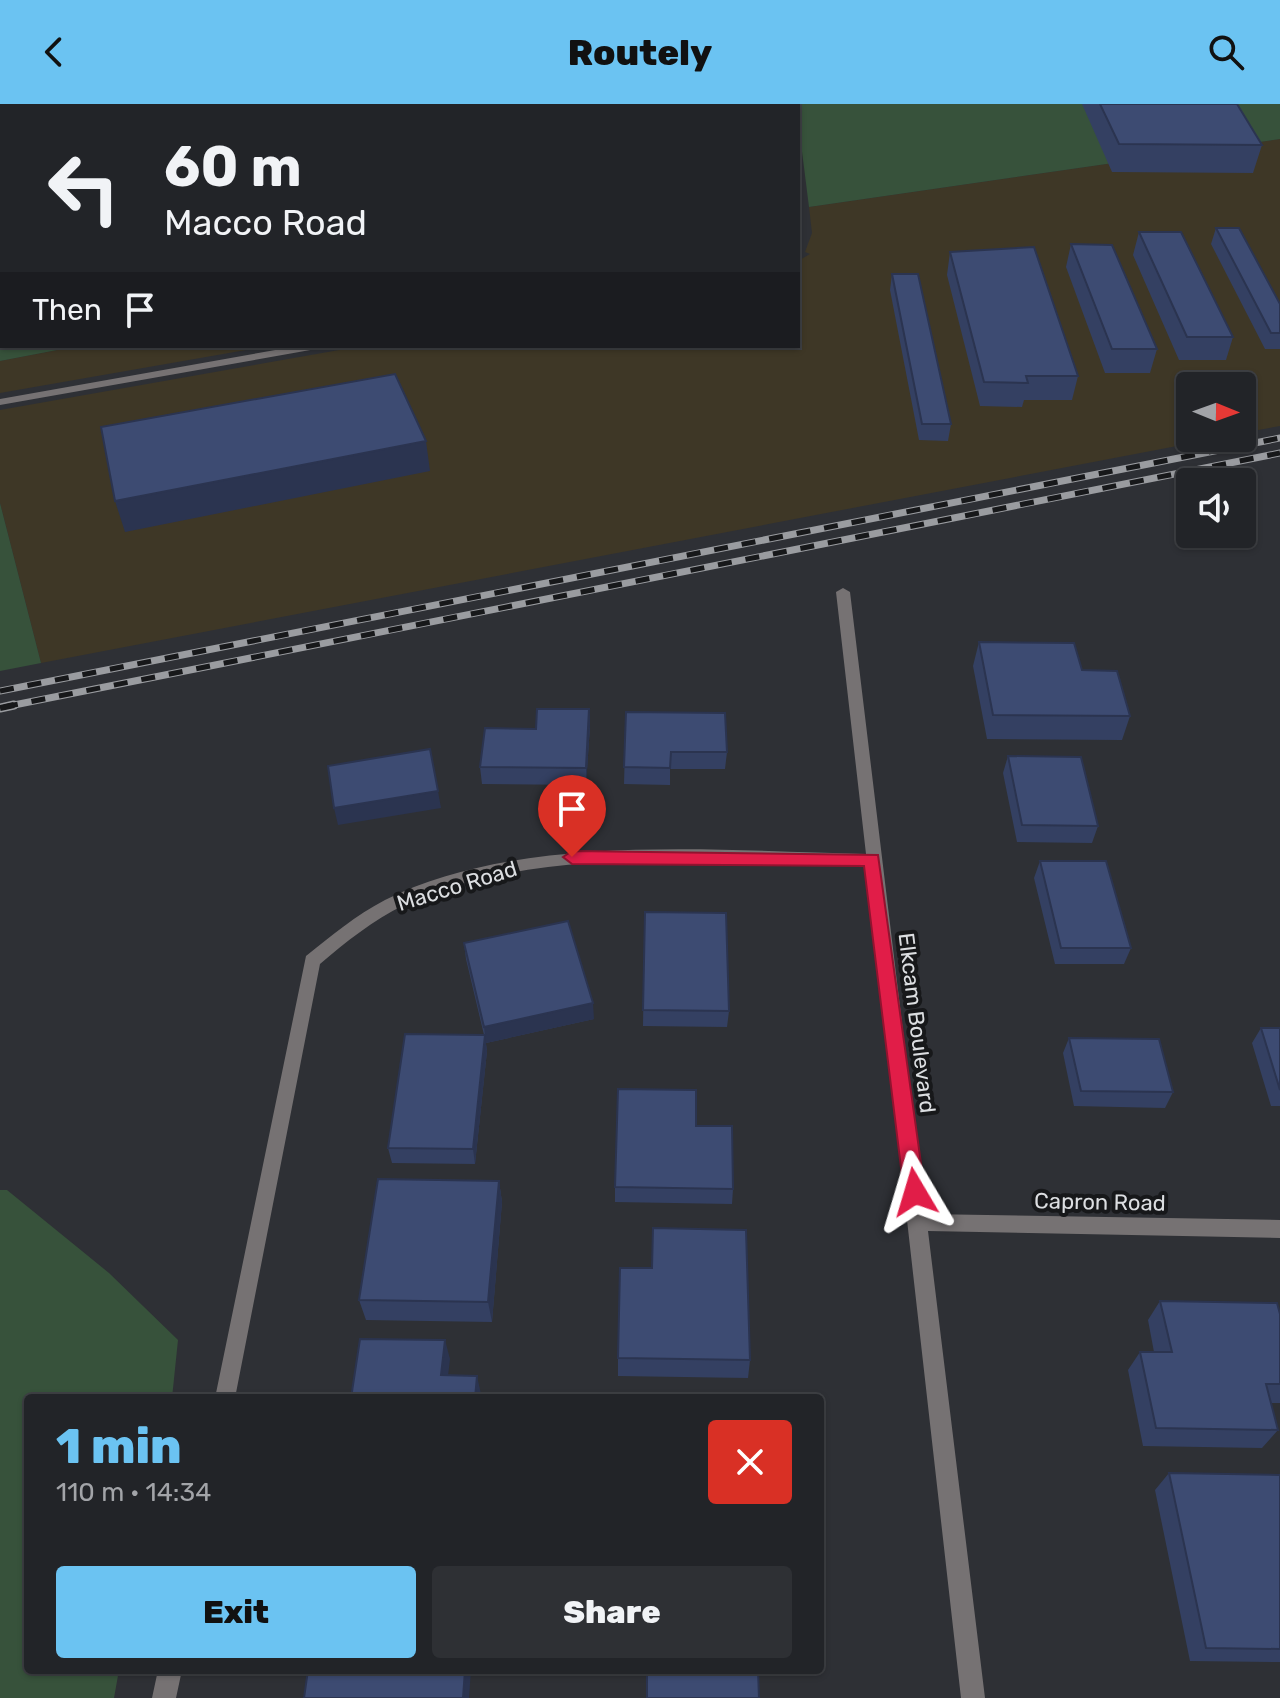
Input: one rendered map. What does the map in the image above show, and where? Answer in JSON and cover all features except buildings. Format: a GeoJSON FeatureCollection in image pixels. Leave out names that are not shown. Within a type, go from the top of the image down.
{"type":"FeatureCollection","features":[{"type":"Feature","properties":{"kind":"street"},"geometry":{"type":"LineString","coordinates":[[0,402],[305,348]]}},
{"type":"Feature","properties":{"kind":"street","name":"Elkcam Boulevard"},"geometry":{"type":"LineString","coordinates":[[843,592],[872,860],[919,1222],[973,1698]]}},
{"type":"Feature","properties":{"kind":"street","name":"Macco Road"},"geometry":{"type":"LineString","coordinates":[[226,1394],[312,961],[354,926],[402,899],[488,872],[572,857],[872,860]]}},
{"type":"Feature","properties":{"kind":"street","name":"Capron Road"},"geometry":{"type":"LineString","coordinates":[[919,1222],[1280,1229]]}},
{"type":"Feature","properties":{"kind":"street"},"geometry":{"type":"LineString","coordinates":[[164,1698],[169,1674]]}},
{"type":"Feature","properties":{"kind":"shaded area"},"geometry":{"type":"Polygon","coordinates":[[[1280,139],[1280,426],[1256,430],[1256,372],[1176,372],[1176,446],[41,663],[0,503],[0,410],[351,348],[800,348],[800,260],[810,254],[805,252],[812,233],[809,207],[1280,139]]]}},
{"type":"Feature","properties":{"kind":"shaded area"},"geometry":{"type":"Polygon","coordinates":[[[68,348],[258,348],[0,393],[0,361],[68,348]]]}},
{"type":"Feature","properties":{"kind":"green space"},"geometry":{"type":"Polygon","coordinates":[[[800,104],[1280,104],[1280,139],[809,207],[800,136],[800,104]]]}},
{"type":"Feature","properties":{"kind":"green space"},"geometry":{"type":"Polygon","coordinates":[[[0,348],[68,348],[0,361],[0,348]]]}},
{"type":"Feature","properties":{"kind":"green space"},"geometry":{"type":"Polygon","coordinates":[[[0,503],[41,663],[0,671],[0,503]]]}},
{"type":"Feature","properties":{"kind":"green space"},"geometry":{"type":"Polygon","coordinates":[[[0,1190],[7,1190],[109,1273],[178,1340],[172,1394],[24,1394],[24,1674],[118,1674],[114,1698],[0,1698],[0,1190]]]}},
{"type":"Feature","properties":{"kind":"railway"},"geometry":{"type":"LineString","coordinates":[[0,691],[1280,438]]}},
{"type":"Feature","properties":{"kind":"railway"},"geometry":{"type":"LineString","coordinates":[[13,705],[1280,453]]}},
{"type":"Feature","properties":{"kind":"railway"},"geometry":{"type":"LineString","coordinates":[[0,708],[13,705]]}},
{"type":"Feature","properties":{"kind":"railway"},"geometry":{"type":"LineString","coordinates":[[4,707],[13,705]]}},
{"type":"Feature","properties":{"kind":"route"},"geometry":{"type":"LineString","coordinates":[[572,857],[872,860],[915,1192]]}}]}
